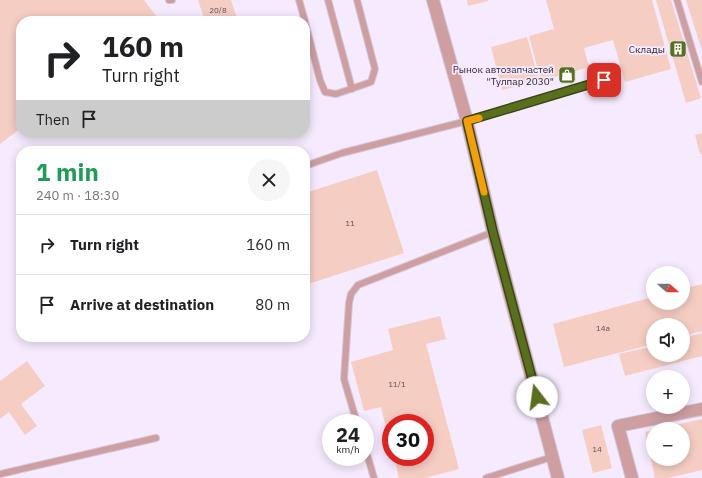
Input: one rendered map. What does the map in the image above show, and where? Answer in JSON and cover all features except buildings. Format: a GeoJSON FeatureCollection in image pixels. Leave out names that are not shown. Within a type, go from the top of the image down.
{"type":"FeatureCollection","features":[{"type":"Feature","properties":{"kind":"street"},"geometry":{"type":"LineString","coordinates":[[433,0],[467,121],[493,232],[558,478]]}},
{"type":"Feature","properties":{"kind":"street"},"geometry":{"type":"LineString","coordinates":[[632,478],[618,426],[702,409]]}},
{"type":"Feature","properties":{"kind":"lane"},"geometry":{"type":"LineString","coordinates":[[299,0],[304,16]]}},
{"type":"Feature","properties":{"kind":"lane"},"geometry":{"type":"LineString","coordinates":[[328,0],[352,89]]}},
{"type":"Feature","properties":{"kind":"lane"},"geometry":{"type":"LineString","coordinates":[[310,41],[320,80],[325,92],[336,94],[371,82],[375,69],[357,0]]}},
{"type":"Feature","properties":{"kind":"lane"},"geometry":{"type":"LineString","coordinates":[[677,0],[702,82]]}},
{"type":"Feature","properties":{"kind":"lane"},"geometry":{"type":"LineString","coordinates":[[310,164],[342,153],[467,121],[604,80]]}},
{"type":"Feature","properties":{"kind":"lane"},"geometry":{"type":"LineString","coordinates":[[355,414],[344,380],[349,303],[354,289],[358,285],[493,232]]}},
{"type":"Feature","properties":{"kind":"lane"},"geometry":{"type":"LineString","coordinates":[[0,474],[156,438]]}},
{"type":"Feature","properties":{"kind":"lane"},"geometry":{"type":"LineString","coordinates":[[486,478],[552,458]]}},
{"type":"Feature","properties":{"kind":"lane"},"geometry":{"type":"LineString","coordinates":[[371,466],[374,478]]}},
{"type":"Feature","properties":{"kind":"slow traffic"},"geometry":{"type":"LineString","coordinates":[[479,118],[467,121],[484,192]]}},
{"type":"Feature","properties":{"kind":"place","name":"Склады"},"geometry":{"type":"Point","coordinates":[678,49]}},
{"type":"Feature","properties":{"kind":"place","name":"Рынок автозапчастей \"Тулпар 2030\""},"geometry":{"type":"Point","coordinates":[567,75]}},
{"type":"Feature","properties":{"kind":"route"},"geometry":{"type":"LineString","coordinates":[[537,397],[493,232],[467,121],[604,80]]}}]}
